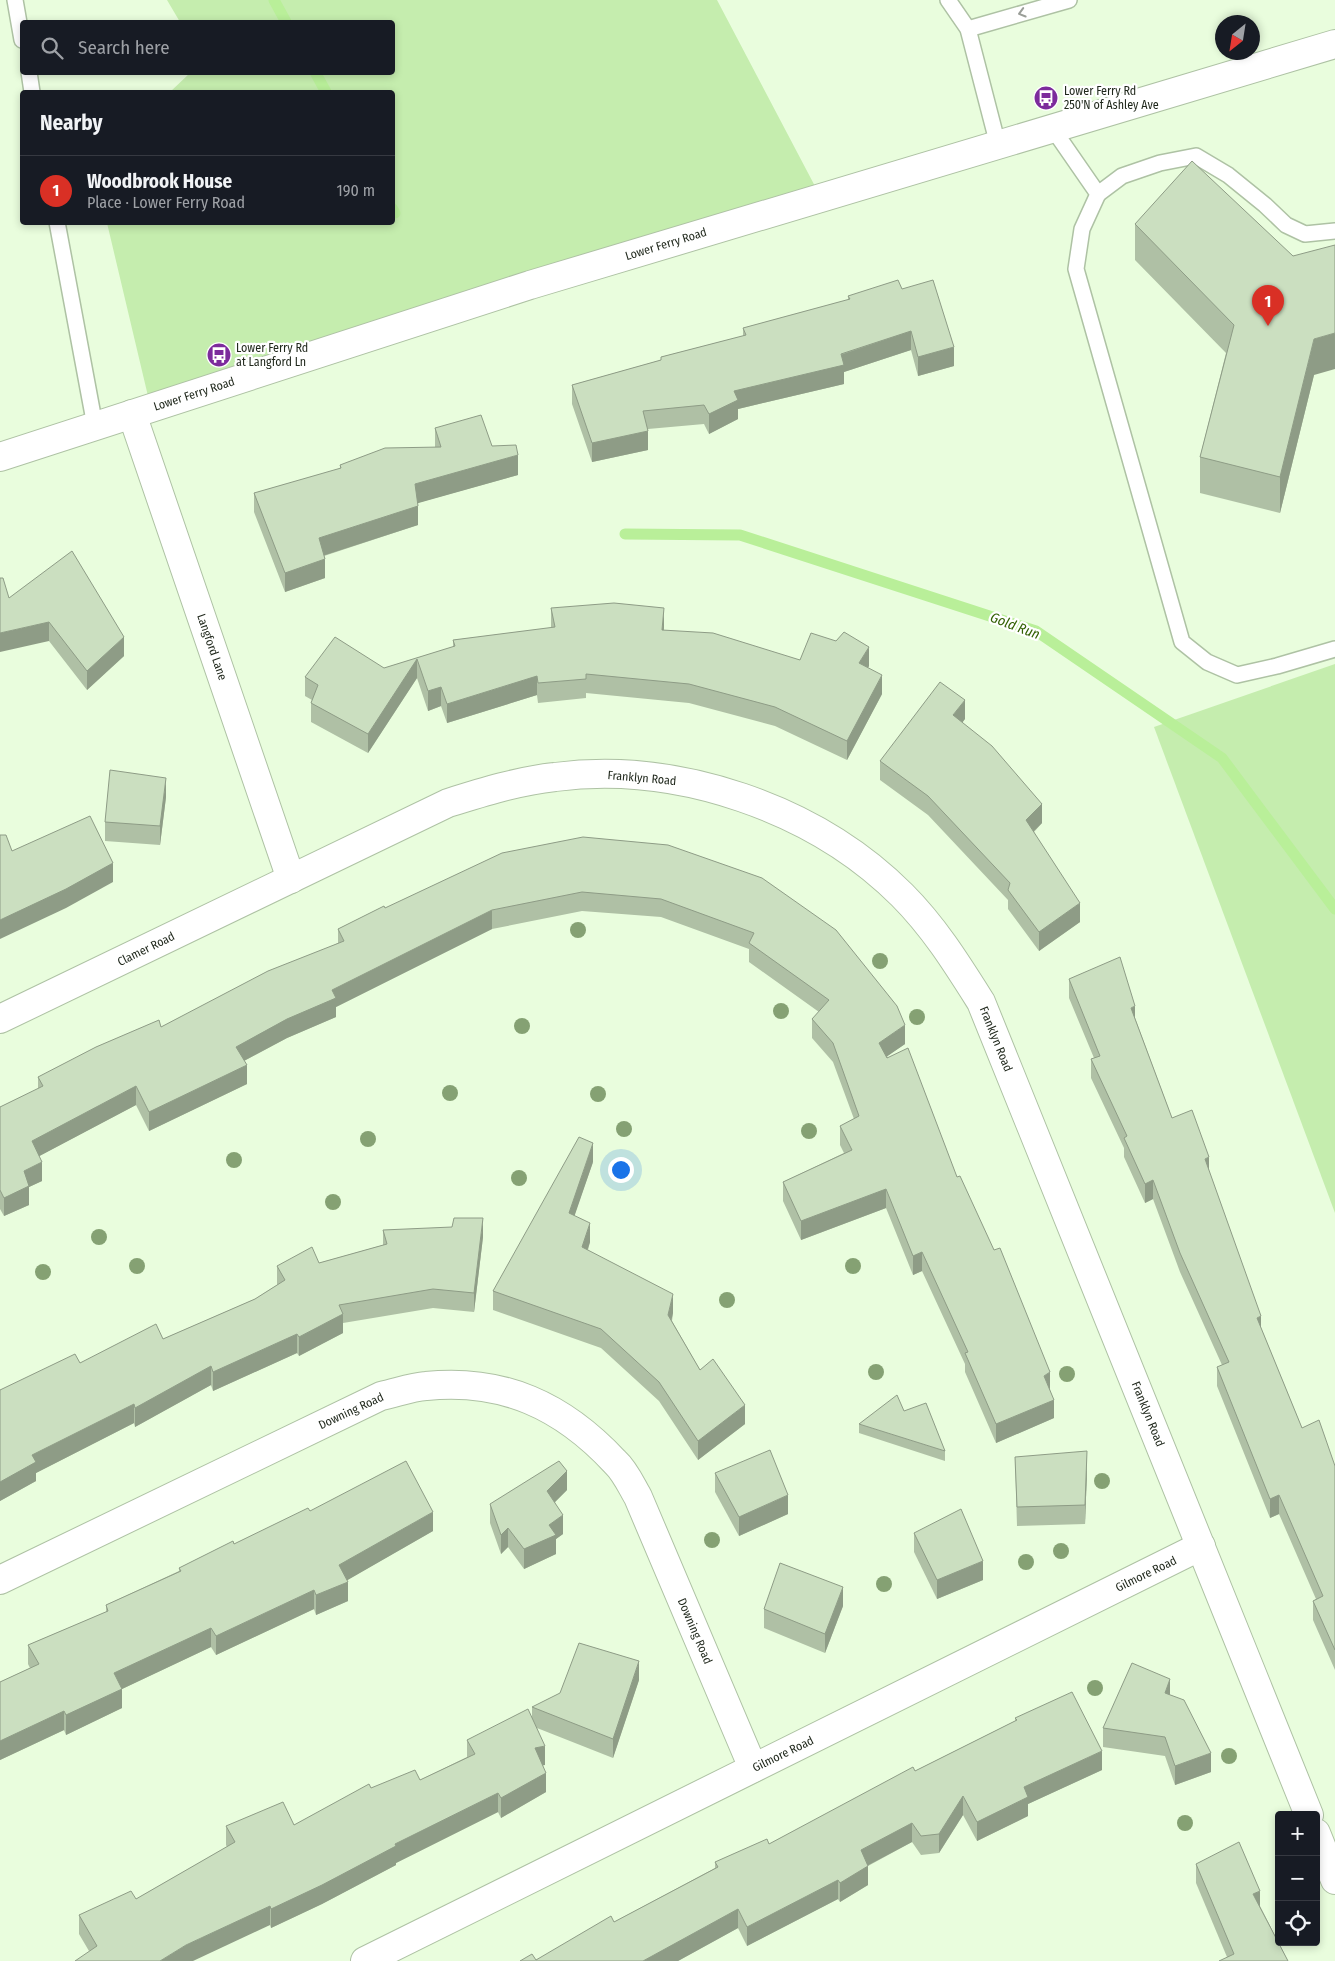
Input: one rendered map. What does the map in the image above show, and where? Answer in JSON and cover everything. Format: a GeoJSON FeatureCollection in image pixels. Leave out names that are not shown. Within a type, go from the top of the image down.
{"type":"FeatureCollection","features":[{"type":"Feature","properties":{"kind":"street","name":"Lower Ferry Road"},"geometry":{"type":"LineString","coordinates":[[0,457],[530,285],[1335,44]]}},
{"type":"Feature","properties":{"kind":"street","name":"Langford Lane"},"geometry":{"type":"LineString","coordinates":[[132,414],[291,879]]}},
{"type":"Feature","properties":{"kind":"street","name":"Franklyn Road"},"geometry":{"type":"LineString","coordinates":[[291,879],[448,804],[481,792],[555,777],[606,774],[673,779],[738,795],[799,821],[850,852],[902,895],[946,945],[981,1002],[1307,1811]]}},
{"type":"Feature","properties":{"kind":"street","name":"Clamer Road"},"geometry":{"type":"LineString","coordinates":[[0,1019],[291,879]]}},
{"type":"Feature","properties":{"kind":"street","name":"Downing Road"},"geometry":{"type":"LineString","coordinates":[[0,1580],[381,1396],[424,1386],[468,1384],[515,1393],[552,1409],[586,1431],[616,1463],[638,1497],[753,1768]]}},
{"type":"Feature","properties":{"kind":"street","name":"Gilmore Road"},"geometry":{"type":"LineString","coordinates":[[365,1961],[1201,1546]]}},
{"type":"Feature","properties":{"kind":"street"},"geometry":{"type":"LineString","coordinates":[[1320,1844],[1335,1880]]}},
{"type":"Feature","properties":{"kind":"lane"},"geometry":{"type":"LineString","coordinates":[[15,0],[20,29]]}},
{"type":"Feature","properties":{"kind":"lane"},"geometry":{"type":"LineString","coordinates":[[948,0],[968,29],[998,145]]}},
{"type":"Feature","properties":{"kind":"lane"},"geometry":{"type":"LineString","coordinates":[[968,29],[1069,0]]}},
{"type":"Feature","properties":{"kind":"lane"},"geometry":{"type":"LineString","coordinates":[[29,75],[32,90]]}},
{"type":"Feature","properties":{"kind":"lane"},"geometry":{"type":"LineString","coordinates":[[1053,129],[1098,194]]}},
{"type":"Feature","properties":{"kind":"lane"},"geometry":{"type":"LineString","coordinates":[[1335,232],[1305,234],[1286,225],[1228,175],[1196,156],[1160,163],[1122,176],[1098,194],[1082,229],[1076,269],[1182,642],[1208,662],[1236,675],[1277,666],[1335,649]]}},
{"type":"Feature","properties":{"kind":"lane"},"geometry":{"type":"LineString","coordinates":[[58,225],[95,426]]}},
{"type":"Feature","properties":{"kind":"green space"},"geometry":{"type":"Polygon","coordinates":[[[167,0],[717,0],[817,190],[152,413],[107,225],[395,225],[395,90],[172,90],[188,75],[395,75],[395,20],[179,20],[167,0]]]}},
{"type":"Feature","properties":{"kind":"green space"},"geometry":{"type":"Polygon","coordinates":[[[1335,664],[1335,1213],[1154,727],[1335,664]]]}},
{"type":"Feature","properties":{"kind":"building"},"geometry":{"type":"Polygon","coordinates":[[[1192,161],[1293,256],[1335,245],[1335,333],[1314,339],[1280,477],[1200,457],[1234,325],[1135,224],[1192,161]]]}},
{"type":"Feature","properties":{"kind":"building"},"geometry":{"type":"Polygon","coordinates":[[[898,280],[902,289],[933,280],[954,347],[918,357],[911,331],[841,354],[844,365],[734,391],[738,400],[709,414],[704,405],[643,411],[648,431],[592,443],[572,385],[661,360],[661,357],[746,335],[743,328],[850,299],[848,296],[898,280]]]}},
{"type":"Feature","properties":{"kind":"building"},"geometry":{"type":"Polygon","coordinates":[[[481,415],[492,446],[516,445],[518,455],[415,484],[418,506],[319,538],[325,559],[285,573],[254,493],[341,468],[340,465],[385,448],[441,447],[435,428],[481,415]]]}},
{"type":"Feature","properties":{"kind":"building"},"geometry":{"type":"Polygon","coordinates":[[[72,551],[124,637],[87,671],[49,622],[0,633],[0,578],[3,578],[9,598],[72,551]]]}},
{"type":"Feature","properties":{"kind":"building"},"geometry":{"type":"Polygon","coordinates":[[[614,603],[664,608],[662,630],[713,633],[800,660],[811,633],[836,641],[844,632],[869,647],[859,663],[882,675],[847,741],[775,707],[689,684],[586,674],[586,679],[538,683],[537,676],[447,704],[441,687],[428,691],[417,659],[368,734],[311,703],[318,685],[305,677],[335,637],[384,668],[455,646],[453,640],[555,627],[551,608],[614,603]]]}},
{"type":"Feature","properties":{"kind":"building"},"geometry":{"type":"Polygon","coordinates":[[[940,682],[965,700],[953,715],[992,746],[1042,804],[1026,820],[1080,903],[1039,932],[1008,890],[1010,883],[928,796],[880,761],[940,682]]]}},
{"type":"Feature","properties":{"kind":"building"},"geometry":{"type":"Polygon","coordinates":[[[110,770],[166,778],[160,826],[105,822],[110,770]]]}},
{"type":"Feature","properties":{"kind":"building"},"geometry":{"type":"Polygon","coordinates":[[[90,816],[113,863],[66,889],[0,920],[0,835],[6,835],[12,851],[90,816]]]}},
{"type":"Feature","properties":{"kind":"building"},"geometry":{"type":"Polygon","coordinates":[[[583,837],[668,845],[762,878],[836,930],[897,1006],[905,1025],[879,1043],[887,1058],[908,1048],[957,1177],[960,1176],[994,1250],[1000,1248],[1050,1372],[1044,1376],[1054,1400],[996,1424],[965,1353],[968,1352],[922,1252],[913,1256],[886,1189],[801,1221],[783,1182],[852,1150],[840,1126],[859,1116],[833,1043],[812,1019],[829,1000],[749,943],[754,933],[661,899],[582,892],[492,910],[332,990],[336,998],[287,1019],[236,1047],[247,1065],[149,1112],[136,1086],[32,1141],[42,1162],[24,1171],[29,1186],[4,1198],[0,1190],[0,1107],[43,1086],[38,1077],[96,1047],[159,1020],[161,1027],[268,971],[344,941],[338,929],[384,906],[385,908],[502,853],[583,837]]]}},
{"type":"Feature","properties":{"kind":"building"},"geometry":{"type":"Polygon","coordinates":[[[1120,957],[1135,1006],[1131,1008],[1172,1118],[1192,1110],[1209,1157],[1205,1159],[1261,1316],[1257,1318],[1302,1428],[1319,1420],[1335,1466],[1335,1650],[1313,1601],[1323,1596],[1279,1495],[1270,1499],[1217,1367],[1229,1362],[1180,1253],[1153,1180],[1145,1184],[1124,1138],[1127,1136],[1091,1059],[1100,1056],[1069,979],[1120,957]]]}},
{"type":"Feature","properties":{"kind":"building"},"geometry":{"type":"Polygon","coordinates":[[[579,1137],[593,1143],[569,1213],[590,1223],[582,1247],[673,1294],[668,1315],[700,1370],[713,1359],[745,1405],[698,1441],[659,1382],[601,1329],[493,1291],[579,1137]]]}},
{"type":"Feature","properties":{"kind":"building"},"geometry":{"type":"Polygon","coordinates":[[[454,1218],[483,1218],[474,1293],[433,1289],[339,1305],[343,1314],[299,1337],[297,1334],[213,1372],[211,1366],[135,1408],[134,1404],[32,1455],[36,1462],[0,1482],[0,1390],[75,1354],[80,1363],[156,1324],[163,1339],[255,1299],[285,1280],[277,1266],[312,1247],[319,1263],[387,1244],[383,1230],[452,1227],[454,1218]]]}},
{"type":"Feature","properties":{"kind":"building"},"geometry":{"type":"Polygon","coordinates":[[[897,1395],[904,1411],[926,1403],[945,1451],[859,1424],[897,1395]]]}},
{"type":"Feature","properties":{"kind":"building"},"geometry":{"type":"Polygon","coordinates":[[[770,1450],[788,1495],[739,1517],[715,1473],[770,1450]]]}},
{"type":"Feature","properties":{"kind":"building"},"geometry":{"type":"Polygon","coordinates":[[[1087,1451],[1085,1505],[1017,1507],[1015,1457],[1087,1451]]]}},
{"type":"Feature","properties":{"kind":"building"},"geometry":{"type":"Polygon","coordinates":[[[406,1461],[433,1512],[339,1565],[348,1582],[316,1595],[314,1590],[216,1636],[211,1628],[114,1673],[122,1689],[66,1715],[64,1711],[0,1741],[0,1682],[39,1664],[28,1645],[108,1611],[106,1605],[181,1571],[179,1568],[233,1541],[234,1544],[308,1508],[310,1511],[406,1461]]]}},
{"type":"Feature","properties":{"kind":"building"},"geometry":{"type":"Polygon","coordinates":[[[559,1461],[567,1471],[547,1491],[563,1515],[549,1525],[556,1535],[524,1549],[508,1528],[501,1535],[490,1504],[559,1461]]]}},
{"type":"Feature","properties":{"kind":"building"},"geometry":{"type":"Polygon","coordinates":[[[961,1509],[983,1561],[937,1580],[914,1533],[961,1509]]]}},
{"type":"Feature","properties":{"kind":"building"},"geometry":{"type":"Polygon","coordinates":[[[780,1563],[843,1587],[825,1634],[764,1609],[780,1563]]]}},
{"type":"Feature","properties":{"kind":"building"},"geometry":{"type":"Polygon","coordinates":[[[579,1643],[639,1661],[613,1739],[532,1707],[560,1693],[579,1643]]]}},
{"type":"Feature","properties":{"kind":"building"},"geometry":{"type":"Polygon","coordinates":[[[1132,1663],[1170,1679],[1165,1693],[1184,1700],[1211,1753],[1175,1766],[1165,1737],[1103,1728],[1132,1663]]]}},
{"type":"Feature","properties":{"kind":"building"},"geometry":{"type":"Polygon","coordinates":[[[1072,1692],[1102,1751],[1024,1787],[1028,1797],[977,1822],[963,1796],[939,1834],[921,1836],[912,1823],[861,1850],[868,1866],[840,1883],[838,1880],[747,1927],[738,1909],[643,1961],[520,1961],[532,1954],[536,1960],[611,1916],[614,1922],[718,1867],[715,1862],[767,1839],[769,1844],[913,1767],[915,1771],[1017,1720],[1015,1718],[1072,1692]]]}},
{"type":"Feature","properties":{"kind":"building"},"geometry":{"type":"Polygon","coordinates":[[[528,1709],[545,1746],[535,1748],[546,1773],[501,1798],[498,1793],[395,1844],[396,1846],[322,1885],[271,1909],[270,1906],[186,1945],[160,1961],[75,1961],[97,1946],[79,1915],[131,1891],[136,1899],[235,1842],[226,1826],[283,1802],[294,1825],[369,1784],[371,1788],[415,1770],[420,1780],[475,1754],[467,1740],[528,1709]]]}},
{"type":"Feature","properties":{"kind":"building"},"geometry":{"type":"Polygon","coordinates":[[[1239,1842],[1260,1891],[1253,1894],[1275,1936],[1275,1946],[1280,1946],[1288,1961],[1219,1961],[1234,1954],[1196,1864],[1239,1842]]]}},
{"type":"Feature","properties":{"kind":"waterway","name":"Gold Run"},"geometry":{"type":"LineString","coordinates":[[274,0],[285,20]]}},
{"type":"Feature","properties":{"kind":"waterway","name":"Gold Run"},"geometry":{"type":"LineString","coordinates":[[317,75],[325,90]]}},
{"type":"Feature","properties":{"kind":"waterway","name":"Gold Run"},"geometry":{"type":"LineString","coordinates":[[625,534],[740,535],[1036,631],[1222,758],[1335,909]]}},
{"type":"Feature","properties":{"kind":"place","name":"Lower Ferry Rd 250'N of Ashley Ave"},"geometry":{"type":"Point","coordinates":[1046,98]}},
{"type":"Feature","properties":{"kind":"place","name":"Woodbrook House"},"geometry":{"type":"Point","coordinates":[1268,326]}},
{"type":"Feature","properties":{"kind":"place","name":"Lower Ferry Rd at Langford Ln"},"geometry":{"type":"Point","coordinates":[219,355]}}]}
